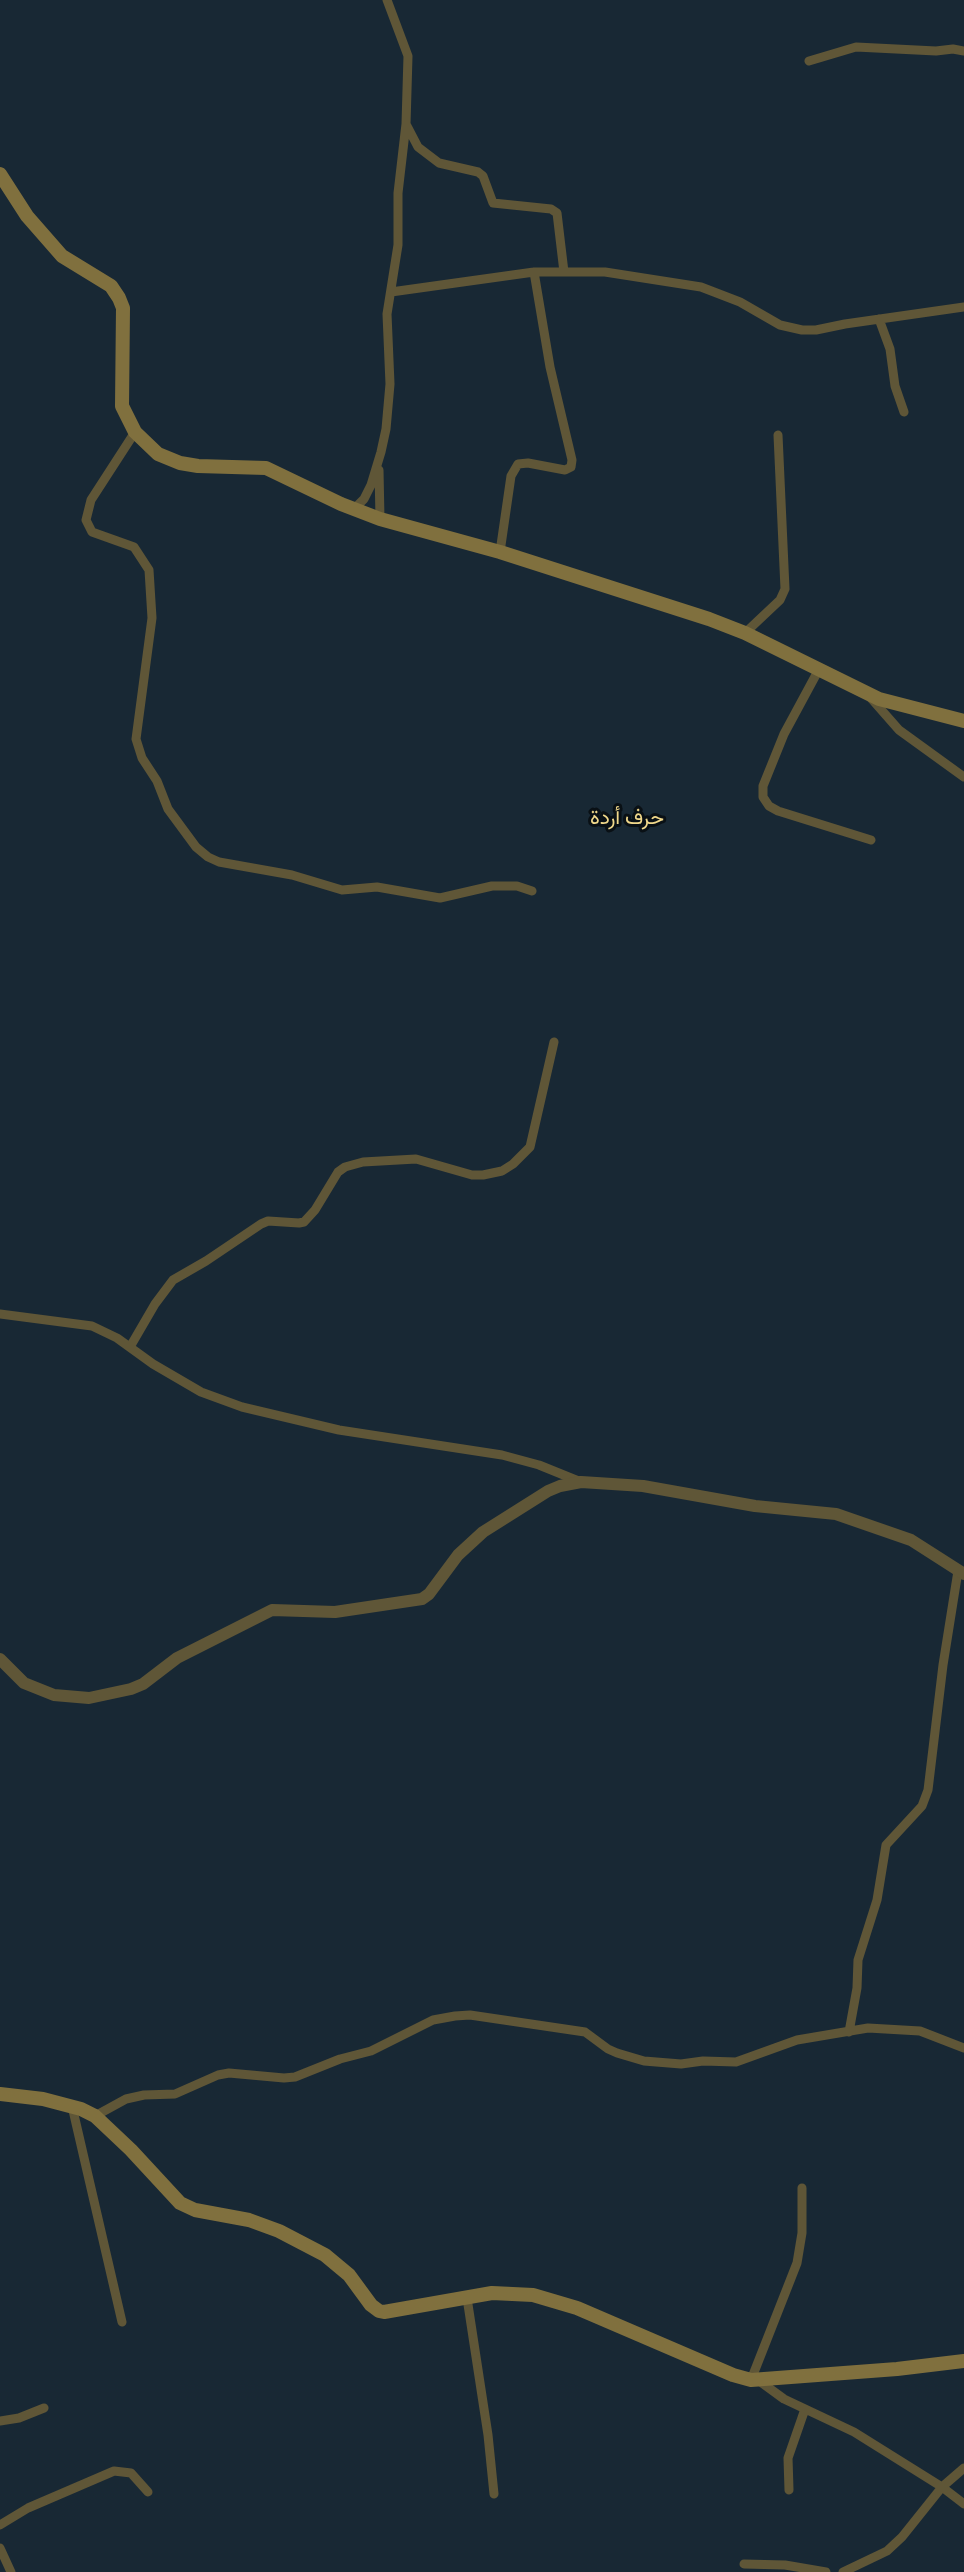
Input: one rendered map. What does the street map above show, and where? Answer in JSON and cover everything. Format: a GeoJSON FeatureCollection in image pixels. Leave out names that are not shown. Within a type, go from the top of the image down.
{"type":"FeatureCollection","features":[{"type":"Feature","properties":{"kind":"main road"},"geometry":{"type":"LineString","coordinates":[[0,174],[27,216],[57,250],[79,269],[111,286],[119,298],[123,308],[122,406],[135,432],[158,454],[180,463],[198,466],[266,468],[380,519],[500,552],[651,600],[745,633],[818,671],[879,699],[964,721]]}},
{"type":"Feature","properties":{"kind":"main road"},"geometry":{"type":"LineString","coordinates":[[0,2094],[24,2095],[72,2106],[94,2116],[131,2150],[180,2203],[206,2212],[249,2220],[279,2231],[325,2255],[349,2275],[371,2305],[384,2312],[492,2293],[514,2293],[554,2299],[733,2375],[754,2380],[964,2361]]}},
{"type":"Feature","properties":{"kind":"street"},"geometry":{"type":"LineString","coordinates":[[354,509],[364,499],[371,485],[381,452],[386,429],[390,384],[387,334],[398,245],[398,193],[406,124],[408,56],[406,45],[393,22],[387,0]]}},
{"type":"Feature","properties":{"kind":"street"},"geometry":{"type":"LineString","coordinates":[[809,61],[856,48],[964,51]]}},
{"type":"Feature","properties":{"kind":"street"},"geometry":{"type":"LineString","coordinates":[[406,124],[418,147],[439,163],[478,172],[483,176],[493,203],[551,210],[557,213],[564,272]]}},
{"type":"Feature","properties":{"kind":"street"},"geometry":{"type":"LineString","coordinates":[[391,292],[534,272],[605,272],[701,287],[740,302],[780,325],[802,330],[816,330],[964,307]]}},
{"type":"Feature","properties":{"kind":"street"},"geometry":{"type":"LineString","coordinates":[[500,552],[511,476],[518,464],[528,463],[565,470],[571,467],[572,460],[550,367],[534,272]]}},
{"type":"Feature","properties":{"kind":"street"},"geometry":{"type":"LineString","coordinates":[[879,319],[890,349],[895,386],[904,412]]}},
{"type":"Feature","properties":{"kind":"street"},"geometry":{"type":"LineString","coordinates":[[135,432],[91,500],[86,520],[92,532],[134,548],[140,553],[149,570],[152,618],[136,739],[142,758],[157,781],[168,808],[196,847],[208,857],[219,862],[292,875],[342,890],[377,887],[440,898],[492,886],[517,886],[532,891]]}},
{"type":"Feature","properties":{"kind":"street"},"geometry":{"type":"LineString","coordinates":[[745,633],[780,600],[785,589],[778,435]]}},
{"type":"Feature","properties":{"kind":"street"},"geometry":{"type":"LineString","coordinates":[[380,519],[378,495],[381,452]]}},
{"type":"Feature","properties":{"kind":"street"},"geometry":{"type":"LineString","coordinates":[[818,671],[784,734],[763,786],[763,797],[769,806],[778,811],[871,840]]}},
{"type":"Feature","properties":{"kind":"street"},"geometry":{"type":"LineString","coordinates":[[866,693],[899,730],[964,777]]}},
{"type":"Feature","properties":{"kind":"street"},"geometry":{"type":"LineString","coordinates":[[130,1347],[155,1304],[173,1280],[206,1262],[261,1224],[268,1221],[304,1222],[315,1210],[338,1172],[352,1163],[416,1159],[472,1175],[502,1171],[513,1164],[530,1147],[554,1042]]}},
{"type":"Feature","properties":{"kind":"street"},"geometry":{"type":"LineString","coordinates":[[0,1314],[92,1326],[117,1338],[201,1392],[242,1407],[339,1430],[502,1455],[539,1465],[581,1482]]}},
{"type":"Feature","properties":{"kind":"street"},"geometry":{"type":"LineString","coordinates":[[0,1659],[24,1683],[54,1695],[89,1698],[131,1689],[142,1684],[177,1658],[272,1610],[335,1612],[422,1599],[429,1594],[458,1554],[483,1532],[548,1491],[581,1482],[643,1486],[755,1506],[836,1514],[911,1540],[961,1572],[943,1665],[928,1790],[922,1806],[886,1845],[878,1900],[858,1960],[857,1988],[849,2032]]}},
{"type":"Feature","properties":{"kind":"street"},"geometry":{"type":"LineString","coordinates":[[94,2116],[126,2099],[144,2095],[175,2094],[218,2075],[229,2073],[295,2077],[340,2059],[371,2051],[433,2020],[455,2016],[470,2015],[585,2032],[616,2053],[644,2061],[681,2064],[704,2061],[736,2062],[797,2040],[881,2028],[920,2031],[964,2048]]}},
{"type":"Feature","properties":{"kind":"street"},"geometry":{"type":"LineString","coordinates":[[72,2106],[122,2322]]}},
{"type":"Feature","properties":{"kind":"street"},"geometry":{"type":"LineString","coordinates":[[802,2188],[802,2233],[797,2263],[754,2380],[784,2399],[854,2432],[942,2487],[964,2504]]}},
{"type":"Feature","properties":{"kind":"street"},"geometry":{"type":"LineString","coordinates":[[467,2298],[488,2435],[494,2494]]}},
{"type":"Feature","properties":{"kind":"street"},"geometry":{"type":"LineString","coordinates":[[0,2421],[19,2418],[44,2408]]}},
{"type":"Feature","properties":{"kind":"street"},"geometry":{"type":"LineString","coordinates":[[789,2490],[788,2458],[805,2409]]}},
{"type":"Feature","properties":{"kind":"street"},"geometry":{"type":"LineString","coordinates":[[843,2572],[887,2551],[902,2537],[942,2487],[964,2468]]}},
{"type":"Feature","properties":{"kind":"street"},"geometry":{"type":"LineString","coordinates":[[0,2525],[28,2508],[114,2471],[131,2473],[148,2492]]}},
{"type":"Feature","properties":{"kind":"street"},"geometry":{"type":"LineString","coordinates":[[0,2548],[11,2572]]}},
{"type":"Feature","properties":{"kind":"street"},"geometry":{"type":"LineString","coordinates":[[744,2564],[785,2565],[826,2572]]}},
{"type":"Feature","properties":{"kind":"district","name":"حرف أردة"},"geometry":{"type":"Point","coordinates":[627,818]}}]}
